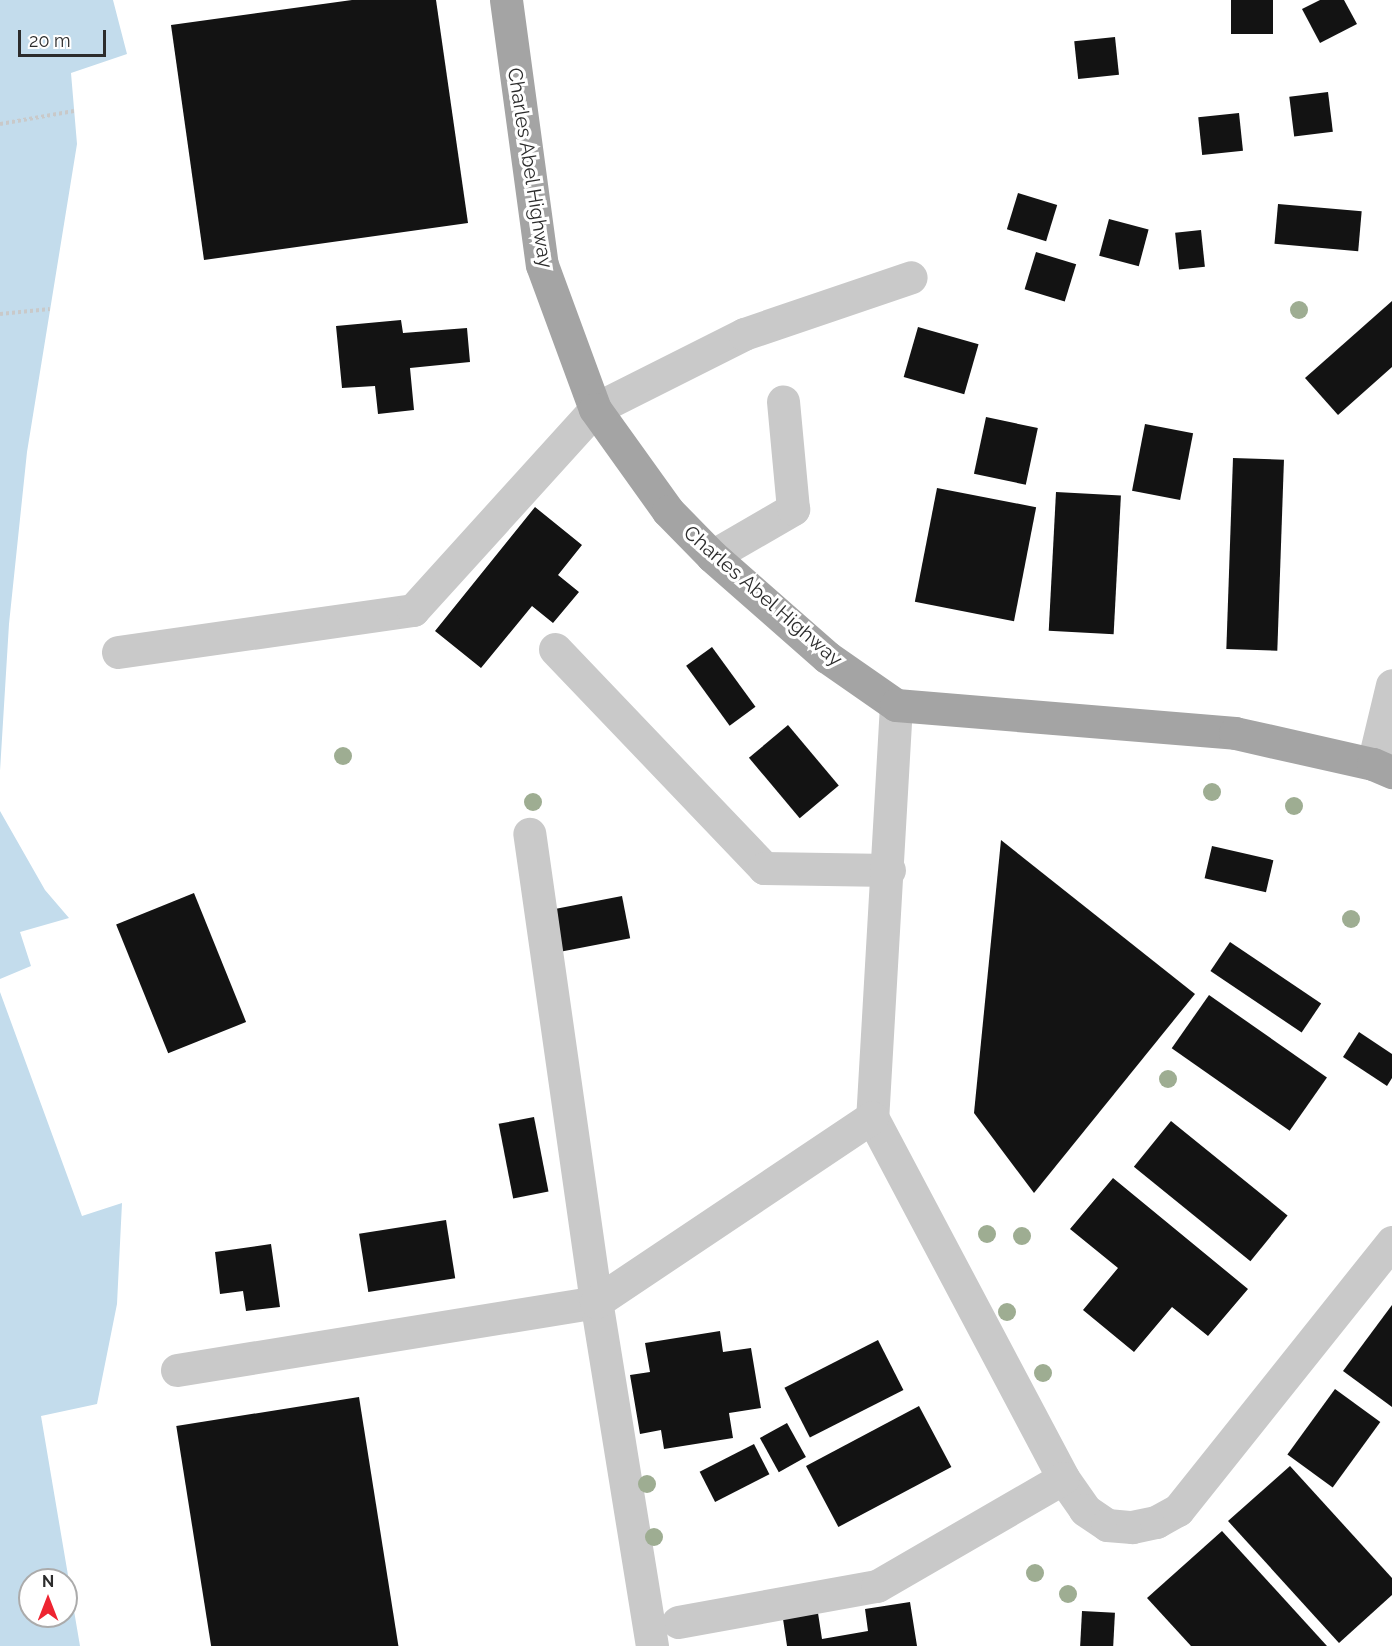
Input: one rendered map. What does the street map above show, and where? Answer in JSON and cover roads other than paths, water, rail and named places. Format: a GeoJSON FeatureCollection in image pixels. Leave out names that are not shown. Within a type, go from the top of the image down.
{"type":"FeatureCollection","features":[{"type":"Feature","properties":{"kind":"main road","name":"Charles Abel Highway"},"geometry":{"type":"LineString","coordinates":[[506,0],[542,265],[595,409],[668,511],[712,556],[827,657],[896,705],[1235,734],[1382,768]]}},
{"type":"Feature","properties":{"kind":"street"},"geometry":{"type":"LineString","coordinates":[[118,652],[412,610],[595,409],[744,334],[911,278]]}},
{"type":"Feature","properties":{"kind":"street"},"geometry":{"type":"LineString","coordinates":[[712,556],[793,509],[783,401]]}},
{"type":"Feature","properties":{"kind":"street"},"geometry":{"type":"LineString","coordinates":[[555,649],[764,868],[889,870]]}},
{"type":"Feature","properties":{"kind":"street"},"geometry":{"type":"LineString","coordinates":[[1382,768],[1392,685]]}},
{"type":"Feature","properties":{"kind":"street"},"geometry":{"type":"LineString","coordinates":[[896,705],[889,870],[872,1117],[1063,1478],[1085,1510],[1107,1525],[1131,1527],[1156,1522],[1178,1510],[1392,1242]]}},
{"type":"Feature","properties":{"kind":"street"},"geometry":{"type":"LineString","coordinates":[[529,834],[596,1302],[652,1646]]}},
{"type":"Feature","properties":{"kind":"street"},"geometry":{"type":"LineString","coordinates":[[177,1370],[596,1302],[872,1117]]}},
{"type":"Feature","properties":{"kind":"street"},"geometry":{"type":"LineString","coordinates":[[678,1622],[877,1586],[1063,1478]]}},
{"type":"Feature","properties":{"kind":"water"},"geometry":{"type":"Polygon","coordinates":[[[0,0],[113,0],[127,54],[71,73],[77,144],[27,452],[9,624],[0,771],[0,0]]]}},
{"type":"Feature","properties":{"kind":"water"},"geometry":{"type":"Polygon","coordinates":[[[0,811],[45,890],[69,918],[20,932],[31,966],[0,979],[0,811]]]}},
{"type":"Feature","properties":{"kind":"water"},"geometry":{"type":"Polygon","coordinates":[[[0,992],[82,1216],[122,1203],[117,1304],[97,1404],[41,1416],[67,1568],[18,1568],[18,1628],[77,1628],[80,1646],[0,1646],[0,992]]]}}]}
